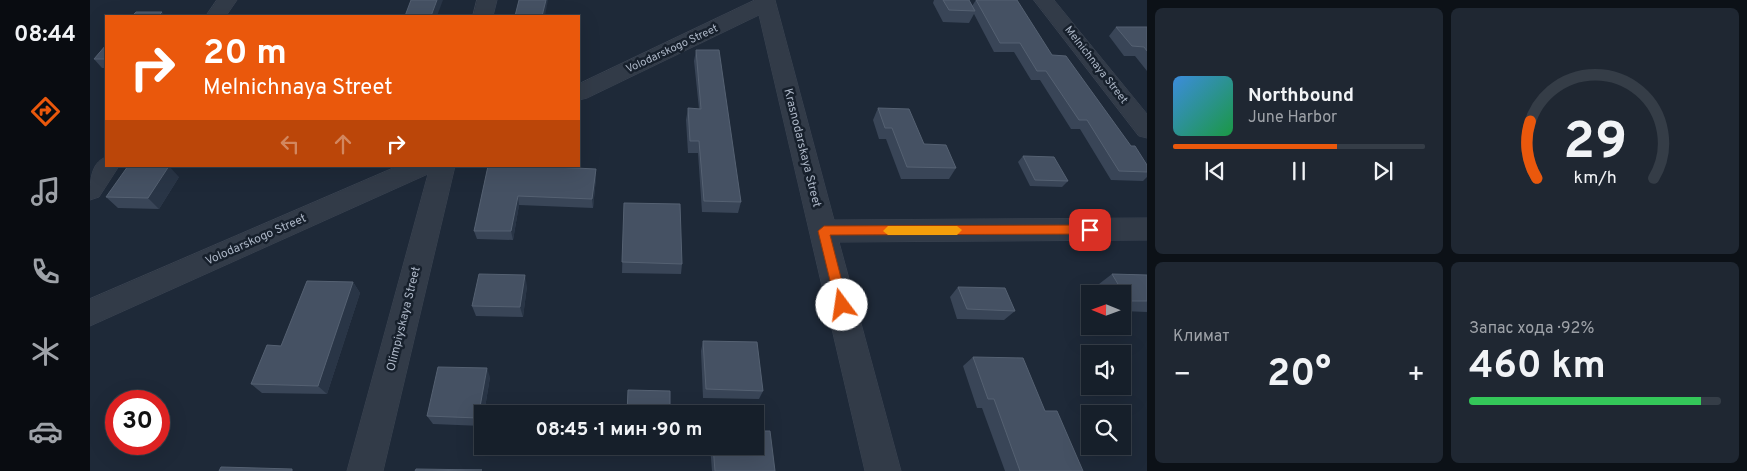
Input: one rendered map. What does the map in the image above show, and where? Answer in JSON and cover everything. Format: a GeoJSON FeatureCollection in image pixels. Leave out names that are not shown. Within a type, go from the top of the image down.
{"type":"FeatureCollection","features":[{"type":"Feature","properties":{"kind":"street"},"geometry":{"type":"LineString","coordinates":[[217,15],[227,0]]}},
{"type":"Feature","properties":{"kind":"street"},"geometry":{"type":"LineString","coordinates":[[483,15],[487,0]]}},
{"type":"Feature","properties":{"kind":"street","name":"Melnichnaya Street"},"geometry":{"type":"LineString","coordinates":[[1044,0],[1147,130]]}},
{"type":"Feature","properties":{"kind":"street","name":"Volodarskogo Street"},"geometry":{"type":"LineString","coordinates":[[580,93],[765,2]]}},
{"type":"Feature","properties":{"kind":"street","name":"Krasnodarskaya Street"},"geometry":{"type":"LineString","coordinates":[[765,2],[883,471]]}},
{"type":"Feature","properties":{"kind":"street"},"geometry":{"type":"LineString","coordinates":[[90,190],[106,167]]}},
{"type":"Feature","properties":{"kind":"street","name":"Volodarskogo Street"},"geometry":{"type":"LineString","coordinates":[[90,313],[420,167]]}},
{"type":"Feature","properties":{"kind":"street","name":"Olimpiyskaya Street"},"geometry":{"type":"LineString","coordinates":[[365,471],[443,167]]}},
{"type":"Feature","properties":{"kind":"street"},"geometry":{"type":"LineString","coordinates":[[824,231],[1147,230]]}},
{"type":"Feature","properties":{"kind":"building"},"geometry":{"type":"Polygon","coordinates":[[[411,0],[437,0],[431,15],[405,15],[411,0]]]}},
{"type":"Feature","properties":{"kind":"building"},"geometry":{"type":"Polygon","coordinates":[[[519,0],[546,0],[542,15],[515,15],[519,0]]]}},
{"type":"Feature","properties":{"kind":"building"},"geometry":{"type":"Polygon","coordinates":[[[943,0],[969,0],[975,11],[949,10],[943,0]]]}},
{"type":"Feature","properties":{"kind":"building"},"geometry":{"type":"Polygon","coordinates":[[[976,0],[1017,0],[1052,55],[1066,56],[1131,146],[1135,146],[1147,165],[1147,172],[1119,171],[1087,120],[1079,120],[1046,71],[1037,71],[1020,43],[1000,43],[976,0]]]}},
{"type":"Feature","properties":{"kind":"building"},"geometry":{"type":"Polygon","coordinates":[[[136,12],[162,12],[159,15],[133,15],[136,12]]]}},
{"type":"Feature","properties":{"kind":"building"},"geometry":{"type":"Polygon","coordinates":[[[1116,27],[1147,27],[1147,51],[1144,47],[1132,46],[1116,27]]]}},
{"type":"Feature","properties":{"kind":"building"},"geometry":{"type":"Polygon","coordinates":[[[105,46],[105,59],[94,59],[105,46]]]}},
{"type":"Feature","properties":{"kind":"building"},"geometry":{"type":"Polygon","coordinates":[[[696,50],[719,50],[741,202],[704,201],[699,141],[690,141],[688,108],[701,109],[696,50]]]}},
{"type":"Feature","properties":{"kind":"building"},"geometry":{"type":"Polygon","coordinates":[[[878,108],[909,109],[924,144],[946,145],[956,168],[907,167],[892,128],[885,128],[878,108]]]}},
{"type":"Feature","properties":{"kind":"building"},"geometry":{"type":"Polygon","coordinates":[[[1023,156],[1054,157],[1068,181],[1035,180],[1023,156]]]}},
{"type":"Feature","properties":{"kind":"building"},"geometry":{"type":"Polygon","coordinates":[[[127,167],[168,167],[148,198],[106,197],[127,167]]]}},
{"type":"Feature","properties":{"kind":"building"},"geometry":{"type":"Polygon","coordinates":[[[488,167],[596,169],[592,199],[518,196],[511,231],[474,231],[488,167]]]}},
{"type":"Feature","properties":{"kind":"building"},"geometry":{"type":"Polygon","coordinates":[[[624,203],[680,204],[682,264],[622,262],[624,203]]]}},
{"type":"Feature","properties":{"kind":"building"},"geometry":{"type":"Polygon","coordinates":[[[479,274],[525,275],[520,307],[472,306],[479,274]]]}},
{"type":"Feature","properties":{"kind":"building"},"geometry":{"type":"Polygon","coordinates":[[[1112,274],[1147,275],[1147,301],[1131,301],[1131,285],[1119,285],[1112,274]]]}},
{"type":"Feature","properties":{"kind":"building"},"geometry":{"type":"Polygon","coordinates":[[[307,281],[353,282],[318,386],[251,384],[267,345],[281,346],[307,281]]]}},
{"type":"Feature","properties":{"kind":"building"},"geometry":{"type":"Polygon","coordinates":[[[958,287],[1005,288],[1015,311],[967,309],[958,287]]]}},
{"type":"Feature","properties":{"kind":"building"},"geometry":{"type":"Polygon","coordinates":[[[703,341],[757,342],[763,391],[706,389],[703,341]]]}},
{"type":"Feature","properties":{"kind":"building"},"geometry":{"type":"Polygon","coordinates":[[[973,357],[1023,358],[1045,411],[1057,411],[1083,471],[1020,471],[994,399],[988,399],[973,357]]]}},
{"type":"Feature","properties":{"kind":"building"},"geometry":{"type":"Polygon","coordinates":[[[438,367],[487,368],[480,405],[474,405],[474,418],[427,416],[438,367]]]}},
{"type":"Feature","properties":{"kind":"building"},"geometry":{"type":"Polygon","coordinates":[[[628,390],[670,391],[670,405],[627,405],[628,390]]]}},
{"type":"Feature","properties":{"kind":"building"},"geometry":{"type":"Polygon","coordinates":[[[764,431],[770,431],[775,471],[715,471],[714,455],[764,455],[764,431]]]}},
{"type":"Feature","properties":{"kind":"building"},"geometry":{"type":"Polygon","coordinates":[[[221,467],[292,469],[292,471],[219,471],[221,467]]]}},
{"type":"Feature","properties":{"kind":"building"},"geometry":{"type":"Polygon","coordinates":[[[416,469],[482,470],[415,471],[416,469]]]}},
{"type":"Feature","properties":{"kind":"slow traffic"},"geometry":{"type":"LineString","coordinates":[[888,231],[957,230]]}},
{"type":"Feature","properties":{"kind":"route"},"geometry":{"type":"LineString","coordinates":[[842,305],[824,231],[1090,230]]}}]}
